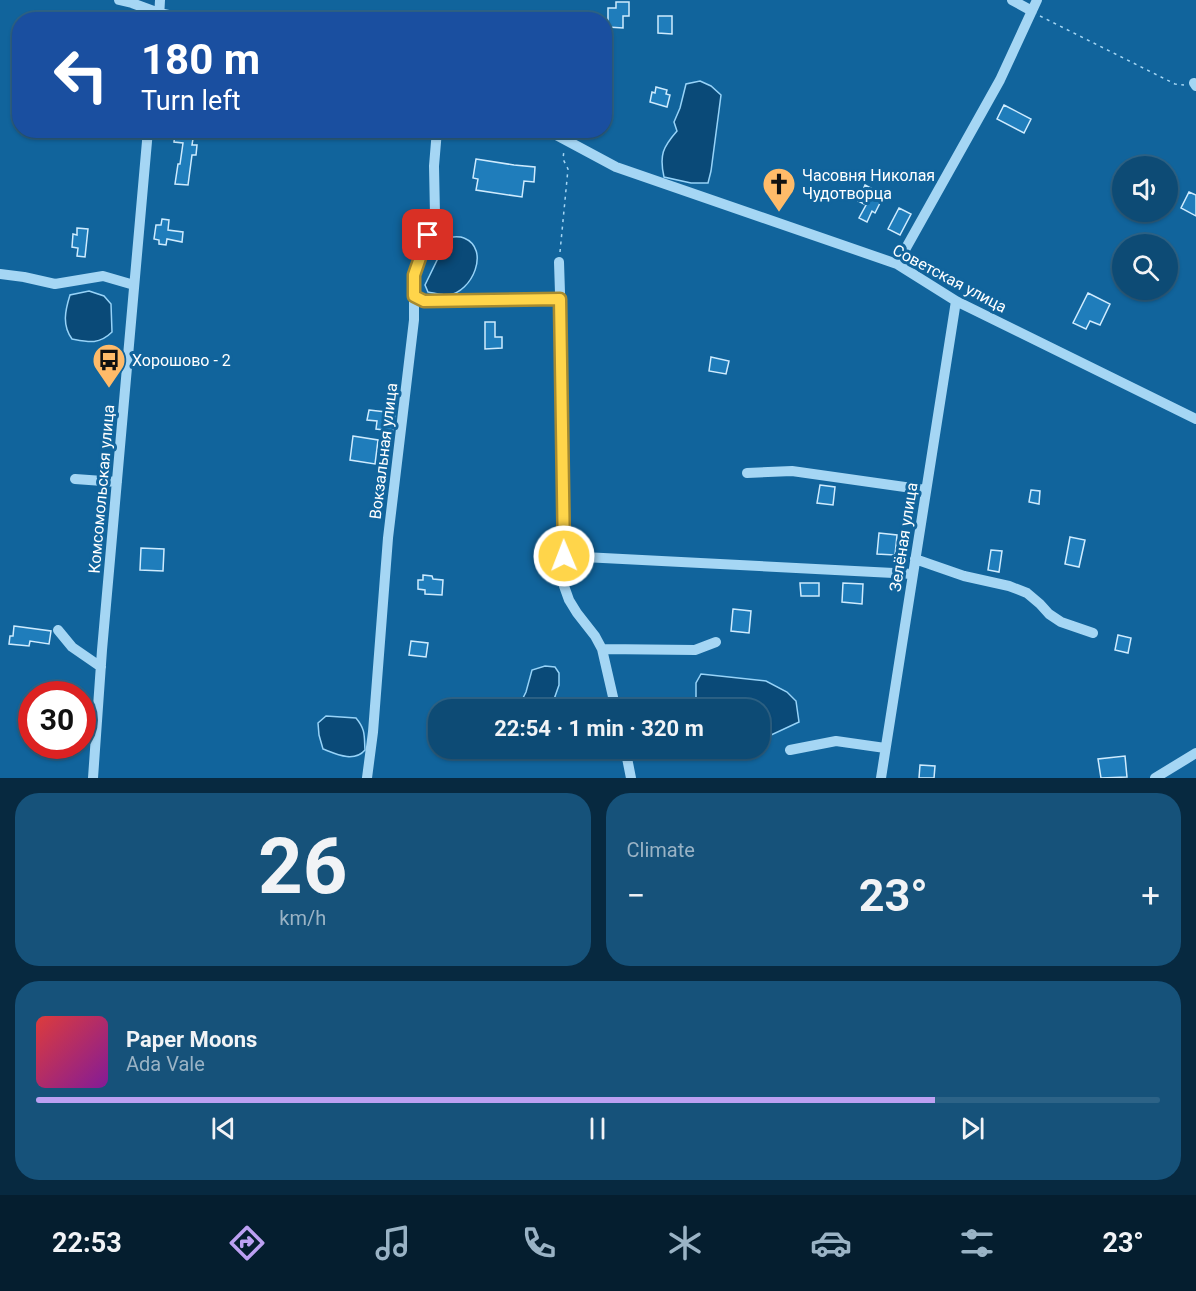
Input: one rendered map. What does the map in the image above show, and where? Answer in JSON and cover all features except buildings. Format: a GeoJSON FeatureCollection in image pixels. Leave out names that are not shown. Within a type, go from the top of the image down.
{"type":"FeatureCollection","features":[{"type":"Feature","properties":{"kind":"street"},"geometry":{"type":"LineString","coordinates":[[118,0],[132,3],[151,12]]}},
{"type":"Feature","properties":{"kind":"street"},"geometry":{"type":"LineString","coordinates":[[1012,0],[1032,11]]}},
{"type":"Feature","properties":{"kind":"street"},"geometry":{"type":"LineString","coordinates":[[897,264],[1000,80],[1037,0]]}},
{"type":"Feature","properties":{"kind":"street","name":"Комсомольская улица"},"geometry":{"type":"LineString","coordinates":[[93,778],[147,138]]}},
{"type":"Feature","properties":{"kind":"street","name":"Вокзальная улица"},"geometry":{"type":"LineString","coordinates":[[366,778],[373,732],[388,538],[414,320],[414,275],[435,215],[434,166],[436,138]]}},
{"type":"Feature","properties":{"kind":"street","name":"Советская улица"},"geometry":{"type":"LineString","coordinates":[[561,138],[616,167],[897,264],[956,301],[1196,419]]}},
{"type":"Feature","properties":{"kind":"street"},"geometry":{"type":"LineString","coordinates":[[559,262],[564,586],[569,600],[602,649],[613,699]]}},
{"type":"Feature","properties":{"kind":"street"},"geometry":{"type":"LineString","coordinates":[[0,274],[55,284],[103,276],[134,285]]}},
{"type":"Feature","properties":{"kind":"street"},"geometry":{"type":"LineString","coordinates":[[414,296],[424,301],[560,299]]}},
{"type":"Feature","properties":{"kind":"street","name":"Зелёная улица"},"geometry":{"type":"LineString","coordinates":[[881,778],[956,301]]}},
{"type":"Feature","properties":{"kind":"street"},"geometry":{"type":"LineString","coordinates":[[747,473],[792,471],[926,490]]}},
{"type":"Feature","properties":{"kind":"street"},"geometry":{"type":"LineString","coordinates":[[75,479],[117,482]]}},
{"type":"Feature","properties":{"kind":"street"},"geometry":{"type":"LineString","coordinates":[[564,556],[912,574]]}},
{"type":"Feature","properties":{"kind":"street"},"geometry":{"type":"LineString","coordinates":[[915,559],[964,576],[1009,586],[1027,593],[1061,622],[1094,633]]}},
{"type":"Feature","properties":{"kind":"street"},"geometry":{"type":"LineString","coordinates":[[58,630],[72,647],[101,667]]}},
{"type":"Feature","properties":{"kind":"street"},"geometry":{"type":"LineString","coordinates":[[602,649],[694,650],[716,642]]}},
{"type":"Feature","properties":{"kind":"street"},"geometry":{"type":"LineString","coordinates":[[790,750],[836,741],[885,748]]}},
{"type":"Feature","properties":{"kind":"street"},"geometry":{"type":"LineString","coordinates":[[1155,778],[1196,753]]}},
{"type":"Feature","properties":{"kind":"street"},"geometry":{"type":"LineString","coordinates":[[627,759],[631,778]]}},
{"type":"Feature","properties":{"kind":"path"},"geometry":{"type":"LineString","coordinates":[[1032,11],[1175,84],[1195,84]]}},
{"type":"Feature","properties":{"kind":"path"},"geometry":{"type":"LineString","coordinates":[[559,262],[568,169],[563,159],[565,140]]}},
{"type":"Feature","properties":{"kind":"water"},"geometry":{"type":"Polygon","coordinates":[[[700,81],[711,86],[721,95],[708,183],[691,183],[664,177],[663,152],[677,131],[674,122],[686,84],[700,81]]]}},
{"type":"Feature","properties":{"kind":"water"},"geometry":{"type":"Polygon","coordinates":[[[450,237],[462,237],[472,244],[476,251],[475,270],[471,279],[457,292],[448,295],[428,292],[425,285],[450,237]]]}},
{"type":"Feature","properties":{"kind":"water"},"geometry":{"type":"Polygon","coordinates":[[[89,291],[104,296],[111,304],[112,332],[103,339],[88,342],[72,339],[65,318],[70,295],[89,291]]]}},
{"type":"Feature","properties":{"kind":"water"},"geometry":{"type":"Polygon","coordinates":[[[545,666],[555,667],[559,673],[559,685],[554,699],[523,698],[532,670],[545,666]]]}},
{"type":"Feature","properties":{"kind":"water"},"geometry":{"type":"Polygon","coordinates":[[[701,674],[766,681],[787,692],[796,701],[799,722],[770,736],[770,699],[696,699],[696,683],[701,674]]]}},
{"type":"Feature","properties":{"kind":"water"},"geometry":{"type":"Polygon","coordinates":[[[326,716],[356,718],[363,730],[365,750],[361,754],[350,757],[323,749],[318,723],[326,716]]]}},
{"type":"Feature","properties":{"kind":"place","name":"Часовня Николая Чудотворца"},"geometry":{"type":"Point","coordinates":[779,213]}},
{"type":"Feature","properties":{"kind":"place","name":"Хорошово - 2"},"geometry":{"type":"Point","coordinates":[109,389]}},
{"type":"Feature","properties":{"kind":"route"},"geometry":{"type":"LineString","coordinates":[[428,235],[414,275],[414,296],[424,301],[560,299],[564,556]]}}]}
